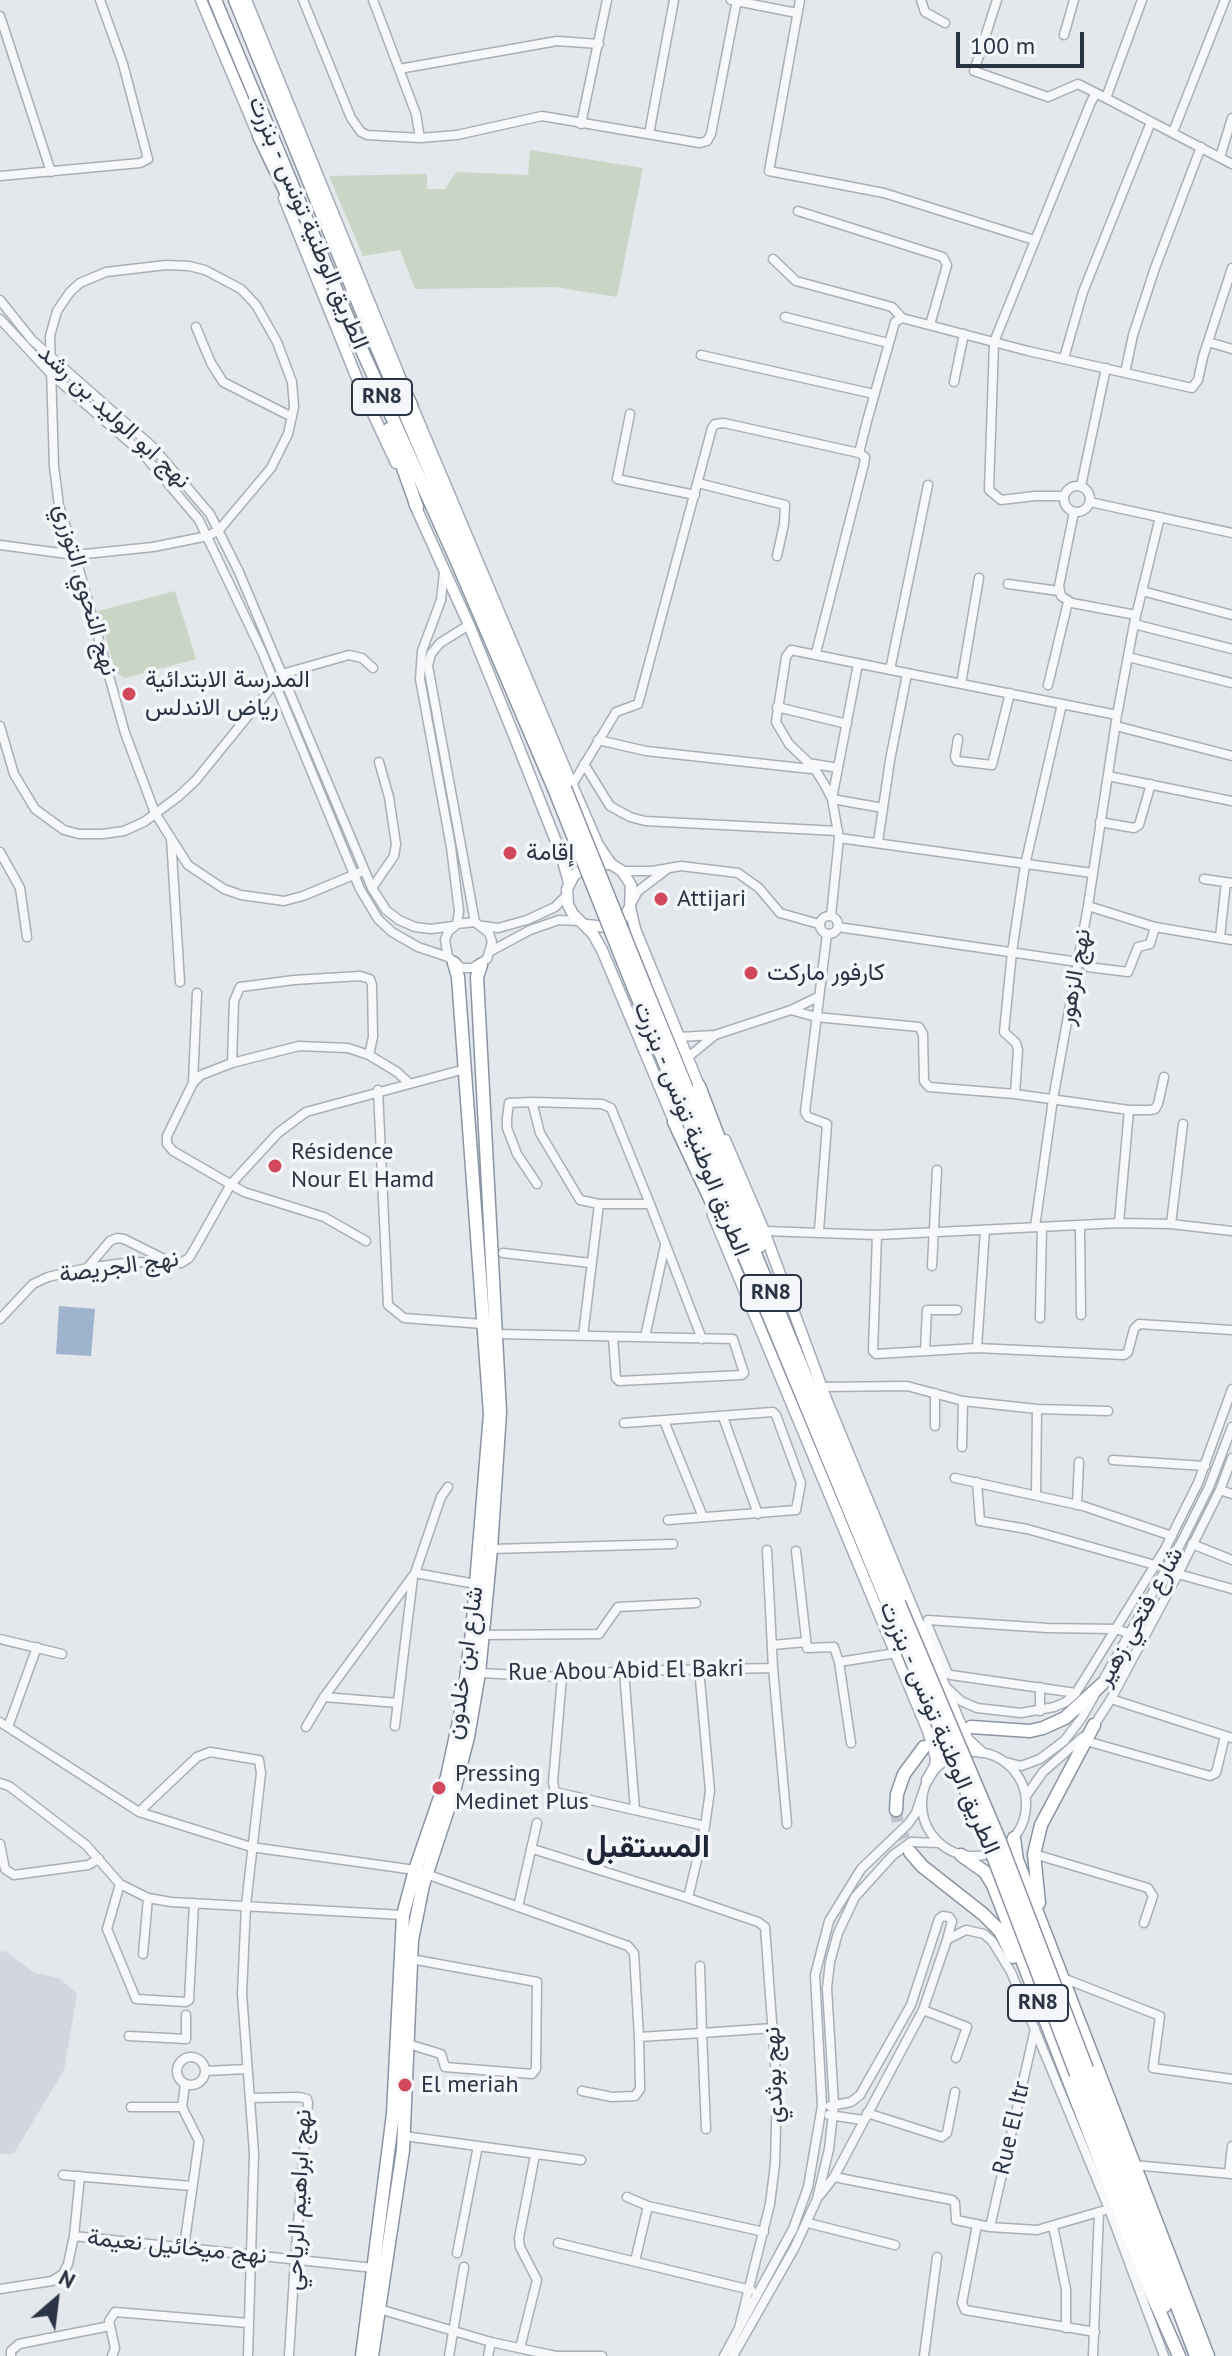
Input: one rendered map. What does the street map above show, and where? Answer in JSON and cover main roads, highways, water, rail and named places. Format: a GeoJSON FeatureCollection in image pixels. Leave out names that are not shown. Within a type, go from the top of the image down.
{"type":"FeatureCollection","features":[{"type":"Feature","properties":{"kind":"highway","name":"الطريق الوطنية تونس - بنزرت"},"geometry":{"type":"LineString","coordinates":[[215,0],[353,332],[564,788]]}},
{"type":"Feature","properties":{"kind":"highway","name":"الطريق الوطنية تونس - بنزرت"},"geometry":{"type":"LineString","coordinates":[[235,0],[366,322],[564,788],[796,1386],[894,1605]]}},
{"type":"Feature","properties":{"kind":"highway","name":"RN8"},"geometry":{"type":"LineString","coordinates":[[244,0],[286,123]]}},
{"type":"Feature","properties":{"kind":"highway","name":"RN8"},"geometry":{"type":"LineString","coordinates":[[259,136],[353,332]]}},
{"type":"Feature","properties":{"kind":"highway","name":"RN8"},"geometry":{"type":"LineString","coordinates":[[316,198],[411,405]]}},
{"type":"Feature","properties":{"kind":"highway"},"geometry":{"type":"LineString","coordinates":[[353,332],[417,507]]}},
{"type":"Feature","properties":{"kind":"highway","name":"شارع ابن خلدون"},"geometry":{"type":"LineString","coordinates":[[362,2356],[393,2114],[403,1915],[454,1791],[468,1737],[483,1635],[482,1585],[490,1414],[458,977],[451,960]]}},
{"type":"Feature","properties":{"kind":"highway","name":"شارع ابن خلدون"},"geometry":{"type":"LineString","coordinates":[[372,2356],[404,2136],[411,1959],[421,1872],[456,1736],[491,1549],[500,1412],[477,977],[481,965]]}},
{"type":"Feature","properties":{"kind":"highway","name":"الطريق الوطنية تونس - بنزرت"},"geometry":{"type":"LineString","coordinates":[[639,986],[789,1337],[988,1843],[1196,2356]]}},
{"type":"Feature","properties":{"kind":"highway"},"geometry":{"type":"LineString","coordinates":[[699,1086],[764,1255],[789,1337]]}},
{"type":"Feature","properties":{"kind":"highway"},"geometry":{"type":"LineString","coordinates":[[674,1122],[796,1386]]}},
{"type":"Feature","properties":{"kind":"highway"},"geometry":{"type":"LineString","coordinates":[[971,1727],[1030,1731],[1043,1728],[1065,1718],[1102,1684]]}},
{"type":"Feature","properties":{"kind":"highway"},"geometry":{"type":"LineString","coordinates":[[1056,1960],[1039,1902],[1034,1854],[1048,1809],[1094,1725]]}},
{"type":"Feature","properties":{"kind":"highway"},"geometry":{"type":"LineString","coordinates":[[896,1810],[897,1794],[904,1774],[924,1747]]}},
{"type":"Feature","properties":{"kind":"highway"},"geometry":{"type":"LineString","coordinates":[[1014,1838],[1017,1860],[1208,2356]]}},
{"type":"Feature","properties":{"kind":"highway","name":"RN8"},"geometry":{"type":"LineString","coordinates":[[910,1852],[922,1866],[965,1897],[1000,1931],[1030,1982]]}},
{"type":"Feature","properties":{"kind":"highway","name":"RN8"},"geometry":{"type":"LineString","coordinates":[[961,1855],[985,1872],[993,1885],[1150,2290],[1180,2356]]}},
{"type":"Feature","properties":{"kind":"highway","name":"الطريق الوطنية تونس - بنزرت"},"geometry":{"type":"LineString","coordinates":[[1082,2072],[1180,2356]]}},
{"type":"Feature","properties":{"kind":"main road"},"geometry":{"type":"LineString","coordinates":[[201,0],[360,386],[469,625],[561,854],[568,905],[602,950],[896,1653],[934,1749],[935,1766],[927,1780]]}},
{"type":"Feature","properties":{"kind":"main road"},"geometry":{"type":"LineString","coordinates":[[244,0],[564,788],[611,864],[622,871],[631,885],[635,929],[687,1058],[737,1164],[821,1387],[968,1740],[981,1752]]}},
{"type":"Feature","properties":{"kind":"main road"},"geometry":{"type":"LineString","coordinates":[[568,889],[582,868],[611,864]]}},
{"type":"Feature","properties":{"kind":"main road"},"geometry":{"type":"LineString","coordinates":[[583,923],[607,927],[625,916],[631,904]]}},
{"type":"Feature","properties":{"kind":"water"},"geometry":{"type":"Polygon","coordinates":[[[59,1306],[95,1309],[91,1356],[56,1354],[59,1306]]]}},
{"type":"Feature","properties":{"kind":"tunnel"},"geometry":{"type":"LineString","coordinates":[[896,1810],[898,1824],[910,1852]]}},
{"type":"Feature","properties":{"kind":"place","name":"المدرسة الابتدائية رياض الاندلس"},"geometry":{"type":"Point","coordinates":[129,694]}},
{"type":"Feature","properties":{"kind":"place","name":"إقامة"},"geometry":{"type":"Point","coordinates":[510,853]}},
{"type":"Feature","properties":{"kind":"place","name":"Attijari"},"geometry":{"type":"Point","coordinates":[661,899]}},
{"type":"Feature","properties":{"kind":"place","name":"كارفور ماركت"},"geometry":{"type":"Point","coordinates":[751,973]}},
{"type":"Feature","properties":{"kind":"place","name":"Résidence Nour El Hamd"},"geometry":{"type":"Point","coordinates":[275,1166]}},
{"type":"Feature","properties":{"kind":"place","name":"Pressing Medinet Plus"},"geometry":{"type":"Point","coordinates":[439,1788]}},
{"type":"Feature","properties":{"kind":"place","name":"El meriah"},"geometry":{"type":"Point","coordinates":[405,2085]}},
{"type":"Feature","properties":{"kind":"district","name":"المستقبل"},"geometry":{"type":"Point","coordinates":[648,1848]}}]}
